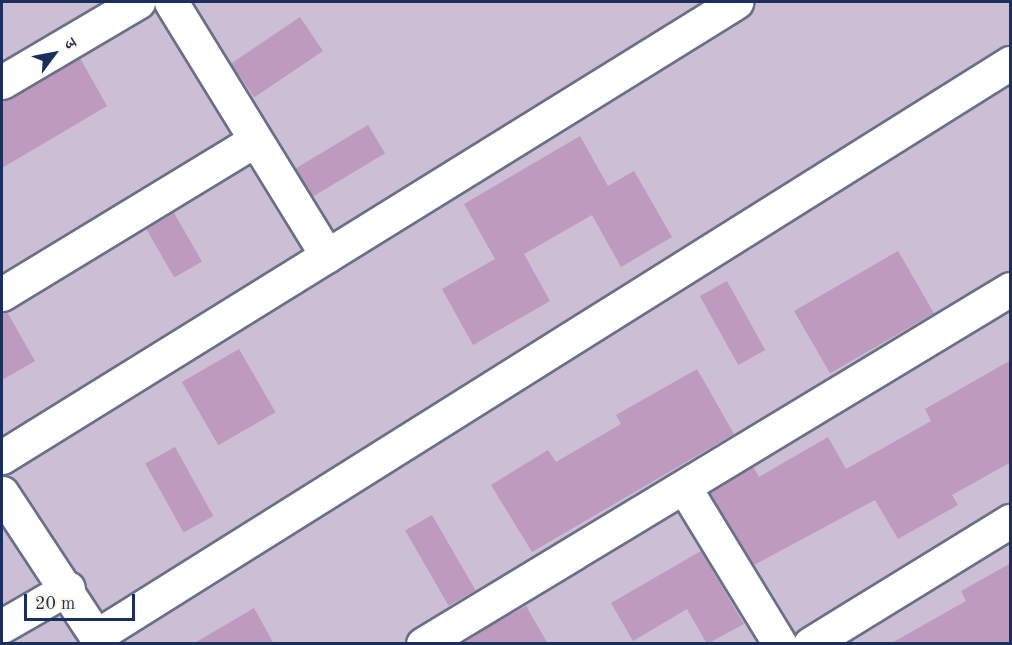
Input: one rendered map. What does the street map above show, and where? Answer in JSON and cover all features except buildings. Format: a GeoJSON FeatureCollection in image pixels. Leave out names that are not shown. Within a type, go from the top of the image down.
{"type":"FeatureCollection","features":[{"type":"Feature","properties":{"kind":"street"},"geometry":{"type":"LineString","coordinates":[[2,82],[138,2]]}},
{"type":"Feature","properties":{"kind":"street"},"geometry":{"type":"LineString","coordinates":[[171,2],[254,141],[327,256]]}},
{"type":"Feature","properties":{"kind":"street"},"geometry":{"type":"LineString","coordinates":[[2,457],[736,2]]}},
{"type":"Feature","properties":{"kind":"street"},"geometry":{"type":"LineString","coordinates":[[2,493],[68,588],[100,639],[1011,63]]}},
{"type":"Feature","properties":{"kind":"street"},"geometry":{"type":"LineString","coordinates":[[2,294],[254,141]]}},
{"type":"Feature","properties":{"kind":"street"},"geometry":{"type":"LineString","coordinates":[[423,644],[1011,289]]}},
{"type":"Feature","properties":{"kind":"street"},"geometry":{"type":"LineString","coordinates":[[684,487],[780,644]]}},
{"type":"Feature","properties":{"kind":"street"},"geometry":{"type":"LineString","coordinates":[[810,644],[1011,521]]}},
{"type":"Feature","properties":{"kind":"street"},"geometry":{"type":"LineString","coordinates":[[2,626],[68,588]]}},
{"type":"Feature","properties":{"kind":"shaded area"},"geometry":{"type":"Polygon","coordinates":[[[2,2],[1010,2],[1010,643],[2,643],[2,2]]]}}]}
